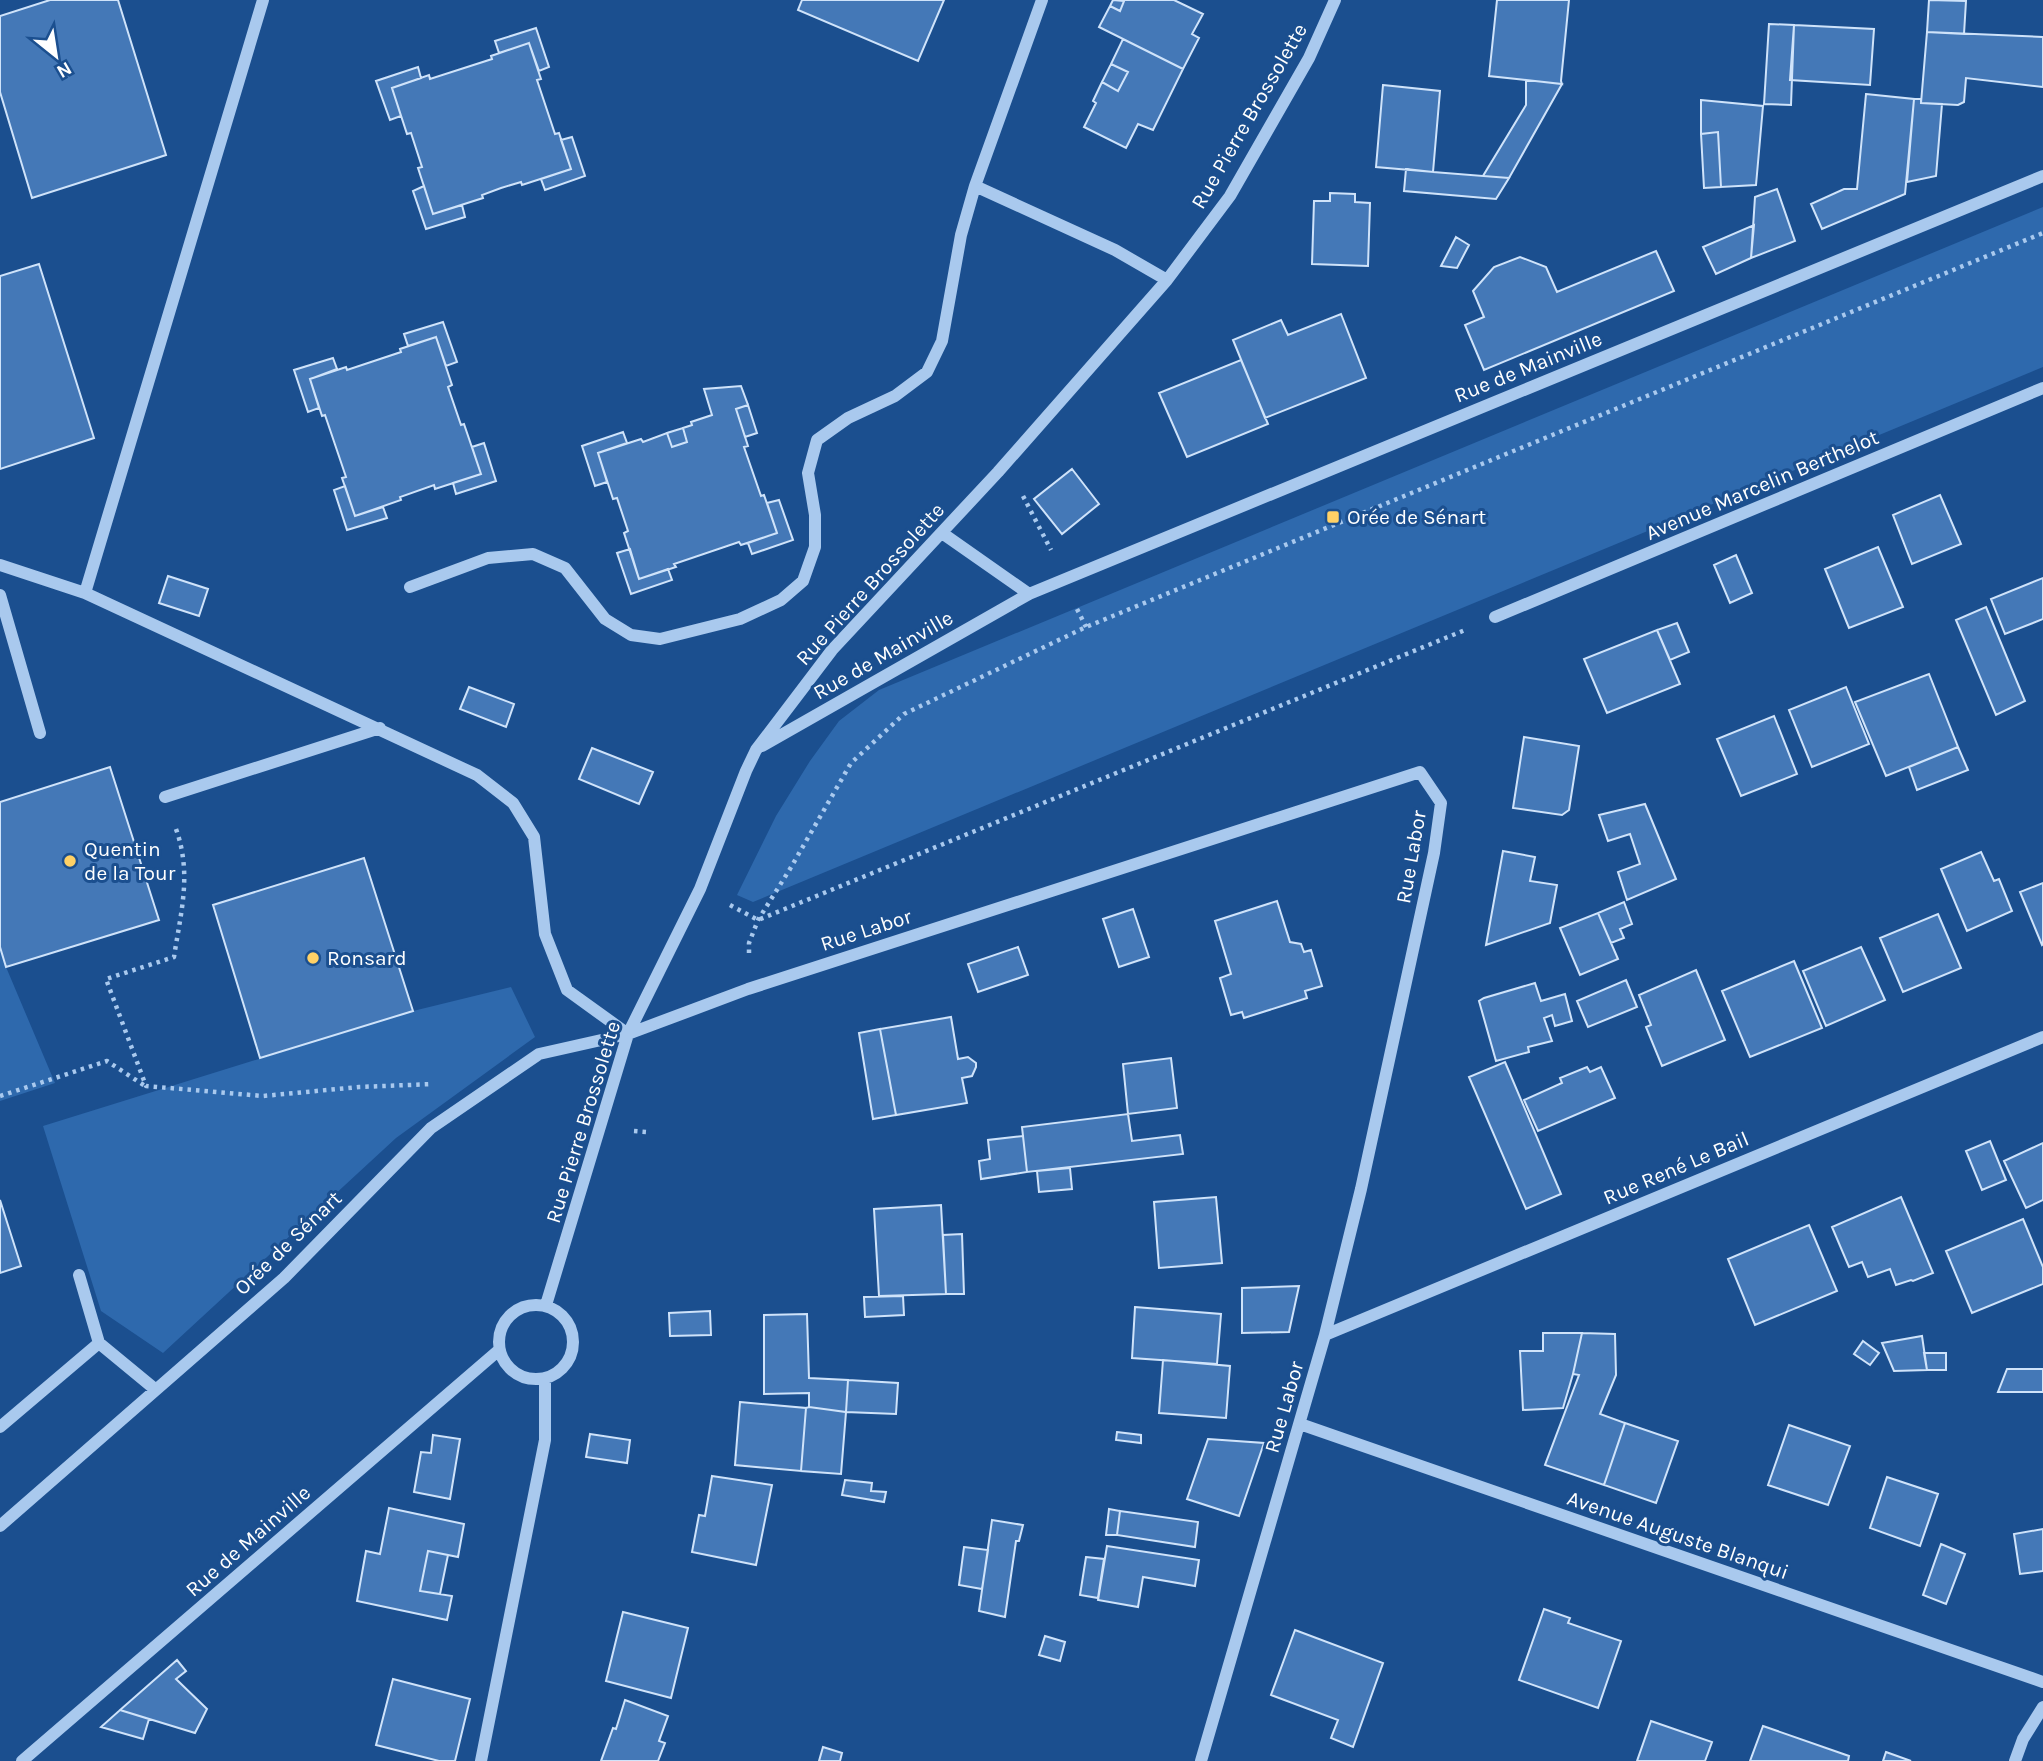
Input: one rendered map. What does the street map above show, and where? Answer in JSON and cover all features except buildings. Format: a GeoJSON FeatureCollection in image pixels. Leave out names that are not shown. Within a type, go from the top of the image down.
{"type":"FeatureCollection","features":[{"type":"Feature","properties":{"kind":"street"},"geometry":{"type":"LineString","coordinates":[[85,593],[263,0]]}},
{"type":"Feature","properties":{"kind":"street"},"geometry":{"type":"LineString","coordinates":[[410,587],[488,558],[533,554],[565,568],[605,619],[631,635],[660,639],[740,619],[781,600],[803,581],[815,547],[816,515],[808,473],[817,440],[848,418],[895,396],[927,373],[942,341],[961,235],[975,186],[1042,0]]}},
{"type":"Feature","properties":{"kind":"street","name":"Rue Pierre Brossolette"},"geometry":{"type":"LineString","coordinates":[[546,1306],[628,1034],[700,889],[756,750],[832,650],[998,472],[1167,280],[1230,196],[1309,58],[1335,0]]}},
{"type":"Feature","properties":{"kind":"street","name":"Rue de Mainville"},"geometry":{"type":"LineString","coordinates":[[756,750],[1029,594],[2043,176]]}},
{"type":"Feature","properties":{"kind":"street"},"geometry":{"type":"LineString","coordinates":[[975,186],[1115,250],[1167,280]]}},
{"type":"Feature","properties":{"kind":"street","name":"Avenue Marcelin Berthelot"},"geometry":{"type":"LineString","coordinates":[[1495,617],[2043,388]]}},
{"type":"Feature","properties":{"kind":"street"},"geometry":{"type":"LineString","coordinates":[[942,533],[1029,594]]}},
{"type":"Feature","properties":{"kind":"street"},"geometry":{"type":"LineString","coordinates":[[0,565],[85,593],[477,775],[513,803],[534,837],[545,934],[567,990],[628,1034]]}},
{"type":"Feature","properties":{"kind":"street"},"geometry":{"type":"LineString","coordinates":[[0,596],[40,733]]}},
{"type":"Feature","properties":{"kind":"street"},"geometry":{"type":"LineString","coordinates":[[165,797],[380,728]]}},
{"type":"Feature","properties":{"kind":"street","name":"Rue Labor"},"geometry":{"type":"LineString","coordinates":[[628,1034],[761,984],[1420,772],[1441,803],[1434,853],[1361,1189],[1325,1335],[1201,1761]]}},
{"type":"Feature","properties":{"kind":"street","name":"Orée de Sénart"},"geometry":{"type":"LineString","coordinates":[[0,1526],[284,1278],[431,1128],[539,1055],[628,1034]]}},
{"type":"Feature","properties":{"kind":"street","name":"Rue René Le Bail"},"geometry":{"type":"LineString","coordinates":[[1325,1335],[2043,1037]]}},
{"type":"Feature","properties":{"kind":"street"},"geometry":{"type":"LineString","coordinates":[[79,1275],[99,1343],[156,1390]]}},
{"type":"Feature","properties":{"kind":"street"},"geometry":{"type":"LineString","coordinates":[[533,1304],[546,1306],[557,1310],[572,1329],[574,1342],[566,1365],[557,1374],[545,1378],[521,1377],[504,1361],[499,1350],[503,1325],[510,1314],[521,1307],[533,1304]]}},
{"type":"Feature","properties":{"kind":"street"},"geometry":{"type":"LineString","coordinates":[[0,1427],[99,1343]]}},
{"type":"Feature","properties":{"kind":"street","name":"Rue de Mainville"},"geometry":{"type":"LineString","coordinates":[[22,1761],[499,1350]]}},
{"type":"Feature","properties":{"kind":"street"},"geometry":{"type":"LineString","coordinates":[[481,1761],[545,1440],[545,1378]]}},
{"type":"Feature","properties":{"kind":"street","name":"Avenue Auguste Blanqui"},"geometry":{"type":"LineString","coordinates":[[1300,1424],[2043,1682]]}},
{"type":"Feature","properties":{"kind":"street"},"geometry":{"type":"LineString","coordinates":[[2015,1761],[2023,1739],[2043,1707]]}},
{"type":"Feature","properties":{"kind":"path"},"geometry":{"type":"LineString","coordinates":[[749,943],[758,920],[851,763],[904,714],[1086,627],[2043,233]]}},
{"type":"Feature","properties":{"kind":"path"},"geometry":{"type":"LineString","coordinates":[[998,472],[1021,494],[1048,541],[1086,627]]}},
{"type":"Feature","properties":{"kind":"path"},"geometry":{"type":"LineString","coordinates":[[758,920],[1495,617]]}},
{"type":"Feature","properties":{"kind":"path"},"geometry":{"type":"LineString","coordinates":[[146,1086],[106,979],[174,957],[184,889],[184,853],[165,797]]}},
{"type":"Feature","properties":{"kind":"path"},"geometry":{"type":"LineString","coordinates":[[700,889],[758,920]]}},
{"type":"Feature","properties":{"kind":"path"},"geometry":{"type":"LineString","coordinates":[[0,1096],[107,1061],[146,1086],[263,1096],[437,1083]]}},
{"type":"Feature","properties":{"kind":"shaded area"},"geometry":{"type":"Polygon","coordinates":[[[2043,207],[2043,367],[753,902],[737,895],[776,816],[810,761],[839,721],[879,690],[2043,207]]]}},
{"type":"Feature","properties":{"kind":"shaded area"},"geometry":{"type":"Polygon","coordinates":[[[0,947],[55,1083],[0,1101],[0,947]]]}},
{"type":"Feature","properties":{"kind":"shaded area"},"geometry":{"type":"Polygon","coordinates":[[[511,987],[535,1037],[396,1138],[163,1353],[101,1311],[43,1126],[413,1011],[511,987]]]}},
{"type":"Feature","properties":{"kind":"place","name":"Orée de Sénart"},"geometry":{"type":"Point","coordinates":[1333,517]}},
{"type":"Feature","properties":{"kind":"place","name":"Quentin de la Tour"},"geometry":{"type":"Point","coordinates":[70,861]}},
{"type":"Feature","properties":{"kind":"place","name":"Ronsard"},"geometry":{"type":"Point","coordinates":[313,958]}}]}
